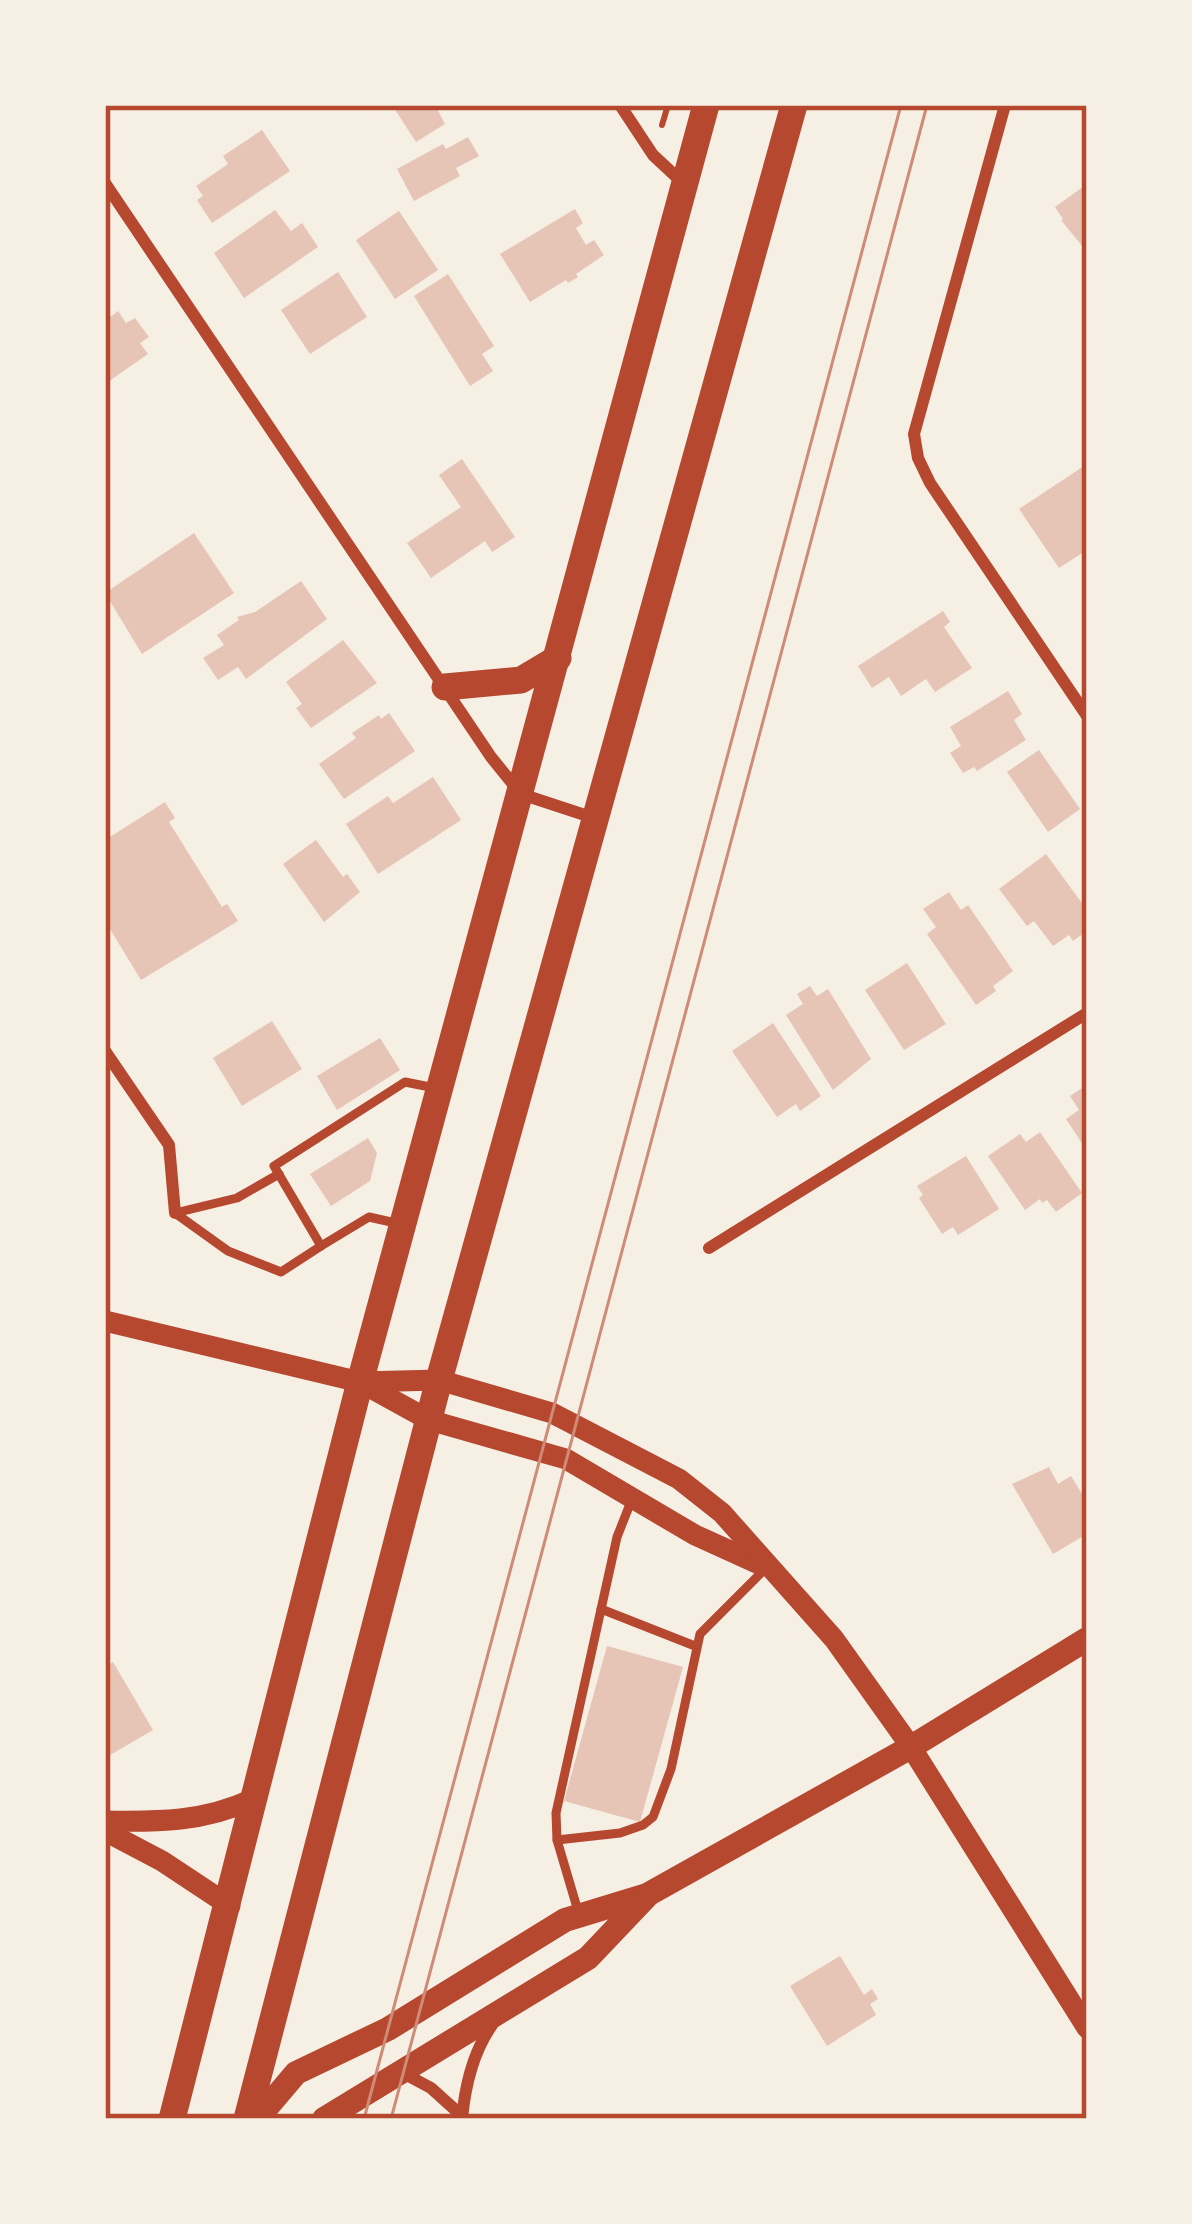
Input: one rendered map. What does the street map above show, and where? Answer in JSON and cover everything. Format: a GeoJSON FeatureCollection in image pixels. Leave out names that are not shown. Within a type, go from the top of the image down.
{"type":"FeatureCollection","features":[{"type":"Feature","properties":{"kind":"main road"},"geometry":{"type":"LineString","coordinates":[[172,2119],[360,1382],[706,105]]}},
{"type":"Feature","properties":{"kind":"main road"},"geometry":{"type":"LineString","coordinates":[[247,2119],[439,1380],[794,105]]}},
{"type":"Feature","properties":{"kind":"main road"},"geometry":{"type":"LineString","coordinates":[[445,688],[521,680],[558,658]]}},
{"type":"Feature","properties":{"kind":"main road"},"geometry":{"type":"LineString","coordinates":[[257,2119],[296,2073],[388,2029],[565,1920],[647,1895],[911,1747],[1087,1639]]}},
{"type":"Feature","properties":{"kind":"main road"},"geometry":{"type":"LineString","coordinates":[[324,2119],[588,1958],[647,1895]]}},
{"type":"Feature","properties":{"kind":"street"},"geometry":{"type":"LineString","coordinates":[[620,105],[653,155],[684,184]]}},
{"type":"Feature","properties":{"kind":"street"},"geometry":{"type":"LineString","coordinates":[[1005,105],[914,434],[918,458],[930,483],[1087,716]]}},
{"type":"Feature","properties":{"kind":"street"},"geometry":{"type":"LineString","coordinates":[[105,182],[490,757],[521,794],[598,819]]}},
{"type":"Feature","properties":{"kind":"street"},"geometry":{"type":"LineString","coordinates":[[709,1248],[1087,1013]]}},
{"type":"Feature","properties":{"kind":"street"},"geometry":{"type":"LineString","coordinates":[[105,1051],[169,1145],[175,1213]]}},
{"type":"Feature","properties":{"kind":"street"},"geometry":{"type":"LineString","coordinates":[[105,1321],[360,1382],[439,1380],[551,1413],[679,1479],[722,1513],[834,1640],[911,1747],[1087,2028]]}},
{"type":"Feature","properties":{"kind":"street"},"geometry":{"type":"LineString","coordinates":[[360,1382],[429,1420],[566,1460],[695,1535],[767,1567]]}},
{"type":"Feature","properties":{"kind":"street"},"geometry":{"type":"LineString","coordinates":[[105,1821],[167,1822],[219,1815],[253,1799]]}},
{"type":"Feature","properties":{"kind":"street"},"geometry":{"type":"LineString","coordinates":[[105,1831],[162,1861],[230,1906]]}},
{"type":"Feature","properties":{"kind":"street"},"geometry":{"type":"LineString","coordinates":[[462,2118],[481,2040],[499,2015]]}},
{"type":"Feature","properties":{"kind":"street"},"geometry":{"type":"LineString","coordinates":[[403,2073],[431,2088],[462,2118]]}},
{"type":"Feature","properties":{"kind":"lane"},"geometry":{"type":"LineString","coordinates":[[321,1246],[274,1166],[405,1082],[440,1089]]}},
{"type":"Feature","properties":{"kind":"lane"},"geometry":{"type":"LineString","coordinates":[[175,1213],[238,1198],[279,1174]]}},
{"type":"Feature","properties":{"kind":"lane"},"geometry":{"type":"LineString","coordinates":[[175,1213],[228,1251],[281,1272],[369,1217],[403,1225]]}},
{"type":"Feature","properties":{"kind":"lane"},"geometry":{"type":"LineString","coordinates":[[580,1916],[556,1840],[561,1784],[617,1537],[632,1499]]}},
{"type":"Feature","properties":{"kind":"lane"},"geometry":{"type":"LineString","coordinates":[[556,1840],[620,1833],[643,1826],[653,1816],[671,1769],[694,1646],[700,1634],[767,1567]]}},
{"type":"Feature","properties":{"kind":"lane"},"geometry":{"type":"LineString","coordinates":[[601,1609],[694,1646]]}},
{"type":"Feature","properties":{"kind":"path"},"geometry":{"type":"LineString","coordinates":[[661,129],[668,105]]}},
{"type":"Feature","properties":{"kind":"building"},"geometry":{"type":"Polygon","coordinates":[[[392,105],[435,105],[445,124],[416,142],[392,105]]]}},
{"type":"Feature","properties":{"kind":"building"},"geometry":{"type":"Polygon","coordinates":[[[262,130],[290,171],[212,223],[197,200],[203,196],[196,186],[228,164],[223,156],[262,130]]]}},
{"type":"Feature","properties":{"kind":"building"},"geometry":{"type":"Polygon","coordinates":[[[468,137],[479,156],[456,168],[460,176],[414,201],[397,169],[443,144],[446,149],[468,137]]]}},
{"type":"Feature","properties":{"kind":"building"},"geometry":{"type":"Polygon","coordinates":[[[1087,184],[1087,252],[1055,207],[1087,184]]]}},
{"type":"Feature","properties":{"kind":"building"},"geometry":{"type":"Polygon","coordinates":[[[575,209],[583,223],[576,228],[586,245],[594,240],[604,255],[578,277],[530,302],[500,254],[575,209]]]}},
{"type":"Feature","properties":{"kind":"building"},"geometry":{"type":"Polygon","coordinates":[[[275,210],[291,231],[302,223],[318,247],[244,298],[214,253],[275,210]]]}},
{"type":"Feature","properties":{"kind":"building"},"geometry":{"type":"Polygon","coordinates":[[[399,211],[438,270],[395,299],[356,240],[399,211]]]}},
{"type":"Feature","properties":{"kind":"building"},"geometry":{"type":"Polygon","coordinates":[[[338,272],[367,317],[310,354],[281,310],[338,272]]]}},
{"type":"Feature","properties":{"kind":"building"},"geometry":{"type":"Polygon","coordinates":[[[448,274],[494,346],[482,354],[493,371],[470,386],[414,296],[448,274]]]}},
{"type":"Feature","properties":{"kind":"building"},"geometry":{"type":"Polygon","coordinates":[[[118,311],[126,323],[135,318],[149,337],[140,343],[148,354],[105,384],[105,321],[118,311]]]}},
{"type":"Feature","properties":{"kind":"building"},"geometry":{"type":"Polygon","coordinates":[[[462,459],[515,537],[492,552],[485,541],[431,578],[407,543],[461,507],[439,475],[462,459]]]}},
{"type":"Feature","properties":{"kind":"building"},"geometry":{"type":"Polygon","coordinates":[[[1087,464],[1087,550],[1059,568],[1019,509],[1087,464]]]}},
{"type":"Feature","properties":{"kind":"building"},"geometry":{"type":"Polygon","coordinates":[[[194,533],[234,593],[142,654],[105,593],[194,533]]]}},
{"type":"Feature","properties":{"kind":"building"},"geometry":{"type":"Polygon","coordinates":[[[301,581],[327,619],[246,679],[238,667],[218,680],[203,658],[224,645],[217,635],[237,617],[255,612],[301,581]]]}},
{"type":"Feature","properties":{"kind":"building"},"geometry":{"type":"Polygon","coordinates":[[[943,611],[950,622],[944,627],[972,668],[935,692],[926,679],[901,696],[889,677],[872,688],[858,666],[943,611]]]}},
{"type":"Feature","properties":{"kind":"building"},"geometry":{"type":"Polygon","coordinates":[[[343,640],[377,683],[311,728],[296,708],[302,704],[286,682],[343,640]]]}},
{"type":"Feature","properties":{"kind":"building"},"geometry":{"type":"Polygon","coordinates":[[[1008,691],[1022,714],[1014,720],[1026,740],[977,771],[974,767],[963,773],[950,753],[961,746],[950,727],[1008,691]]]}},
{"type":"Feature","properties":{"kind":"building"},"geometry":{"type":"Polygon","coordinates":[[[389,713],[415,751],[344,799],[319,764],[356,738],[352,733],[389,713]]]}},
{"type":"Feature","properties":{"kind":"building"},"geometry":{"type":"Polygon","coordinates":[[[1039,750],[1080,809],[1048,832],[1007,772],[1039,750]]]}},
{"type":"Feature","properties":{"kind":"building"},"geometry":{"type":"Polygon","coordinates":[[[433,777],[461,820],[378,874],[346,824],[388,796],[393,803],[433,777]]]}},
{"type":"Feature","properties":{"kind":"building"},"geometry":{"type":"Polygon","coordinates":[[[165,802],[175,818],[169,822],[222,907],[227,904],[238,921],[141,980],[105,921],[105,840],[165,802]]]}},
{"type":"Feature","properties":{"kind":"building"},"geometry":{"type":"Polygon","coordinates":[[[316,840],[360,892],[324,922],[283,864],[316,840]]]}},
{"type":"Feature","properties":{"kind":"building"},"geometry":{"type":"Polygon","coordinates":[[[1046,854],[1087,910],[1087,931],[1073,941],[1069,935],[1053,946],[1034,921],[1027,926],[999,889],[1046,854]]]}},
{"type":"Feature","properties":{"kind":"building"},"geometry":{"type":"Polygon","coordinates":[[[949,892],[961,910],[968,905],[1013,971],[976,1005],[927,934],[936,927],[923,909],[949,892]]]}},
{"type":"Feature","properties":{"kind":"building"},"geometry":{"type":"Polygon","coordinates":[[[907,963],[946,1024],[904,1050],[865,990],[907,963]]]}},
{"type":"Feature","properties":{"kind":"building"},"geometry":{"type":"Polygon","coordinates":[[[810,986],[817,996],[828,989],[871,1059],[833,1090],[786,1015],[803,1004],[797,994],[810,986]]]}},
{"type":"Feature","properties":{"kind":"building"},"geometry":{"type":"Polygon","coordinates":[[[272,1021],[302,1069],[242,1106],[213,1058],[272,1021]]]}},
{"type":"Feature","properties":{"kind":"building"},"geometry":{"type":"Polygon","coordinates":[[[773,1023],[821,1096],[800,1111],[796,1104],[777,1117],[732,1051],[773,1023]]]}},
{"type":"Feature","properties":{"kind":"building"},"geometry":{"type":"Polygon","coordinates":[[[380,1038],[400,1070],[337,1110],[317,1076],[380,1038]]]}},
{"type":"Feature","properties":{"kind":"building"},"geometry":{"type":"Polygon","coordinates":[[[1087,1085],[1087,1151],[1066,1119],[1079,1110],[1070,1096],[1087,1085]]]}},
{"type":"Feature","properties":{"kind":"building"},"geometry":{"type":"Polygon","coordinates":[[[1040,1132],[1082,1193],[1056,1212],[1047,1200],[1042,1203],[1040,1199],[1025,1210],[988,1156],[1020,1134],[1026,1142],[1040,1132]]]}},
{"type":"Feature","properties":{"kind":"building"},"geometry":{"type":"Polygon","coordinates":[[[368,1138],[377,1153],[370,1181],[331,1206],[310,1174],[368,1138]]]}},
{"type":"Feature","properties":{"kind":"building"},"geometry":{"type":"Polygon","coordinates":[[[966,1156],[999,1209],[958,1235],[953,1227],[942,1234],[919,1198],[923,1195],[917,1186],[966,1156]]]}},
{"type":"Feature","properties":{"kind":"building"},"geometry":{"type":"Polygon","coordinates":[[[1049,1467],[1058,1484],[1071,1476],[1087,1502],[1087,1534],[1053,1554],[1012,1484],[1049,1467]]]}},
{"type":"Feature","properties":{"kind":"building"},"geometry":{"type":"Polygon","coordinates":[[[607,1646],[683,1667],[640,1822],[564,1801],[607,1646]]]}},
{"type":"Feature","properties":{"kind":"building"},"geometry":{"type":"Polygon","coordinates":[[[113,1662],[153,1730],[105,1758],[105,1667],[113,1662]]]}},
{"type":"Feature","properties":{"kind":"building"},"geometry":{"type":"Polygon","coordinates":[[[840,1956],[864,1995],[872,1989],[878,1999],[870,2004],[876,2015],[827,2046],[790,1986],[840,1956]]]}},
{"type":"Feature","properties":{"kind":"tram line"},"geometry":{"type":"LineString","coordinates":[[364,2119],[901,105]]}},
{"type":"Feature","properties":{"kind":"tram line"},"geometry":{"type":"LineString","coordinates":[[391,2119],[927,105]]}}]}
